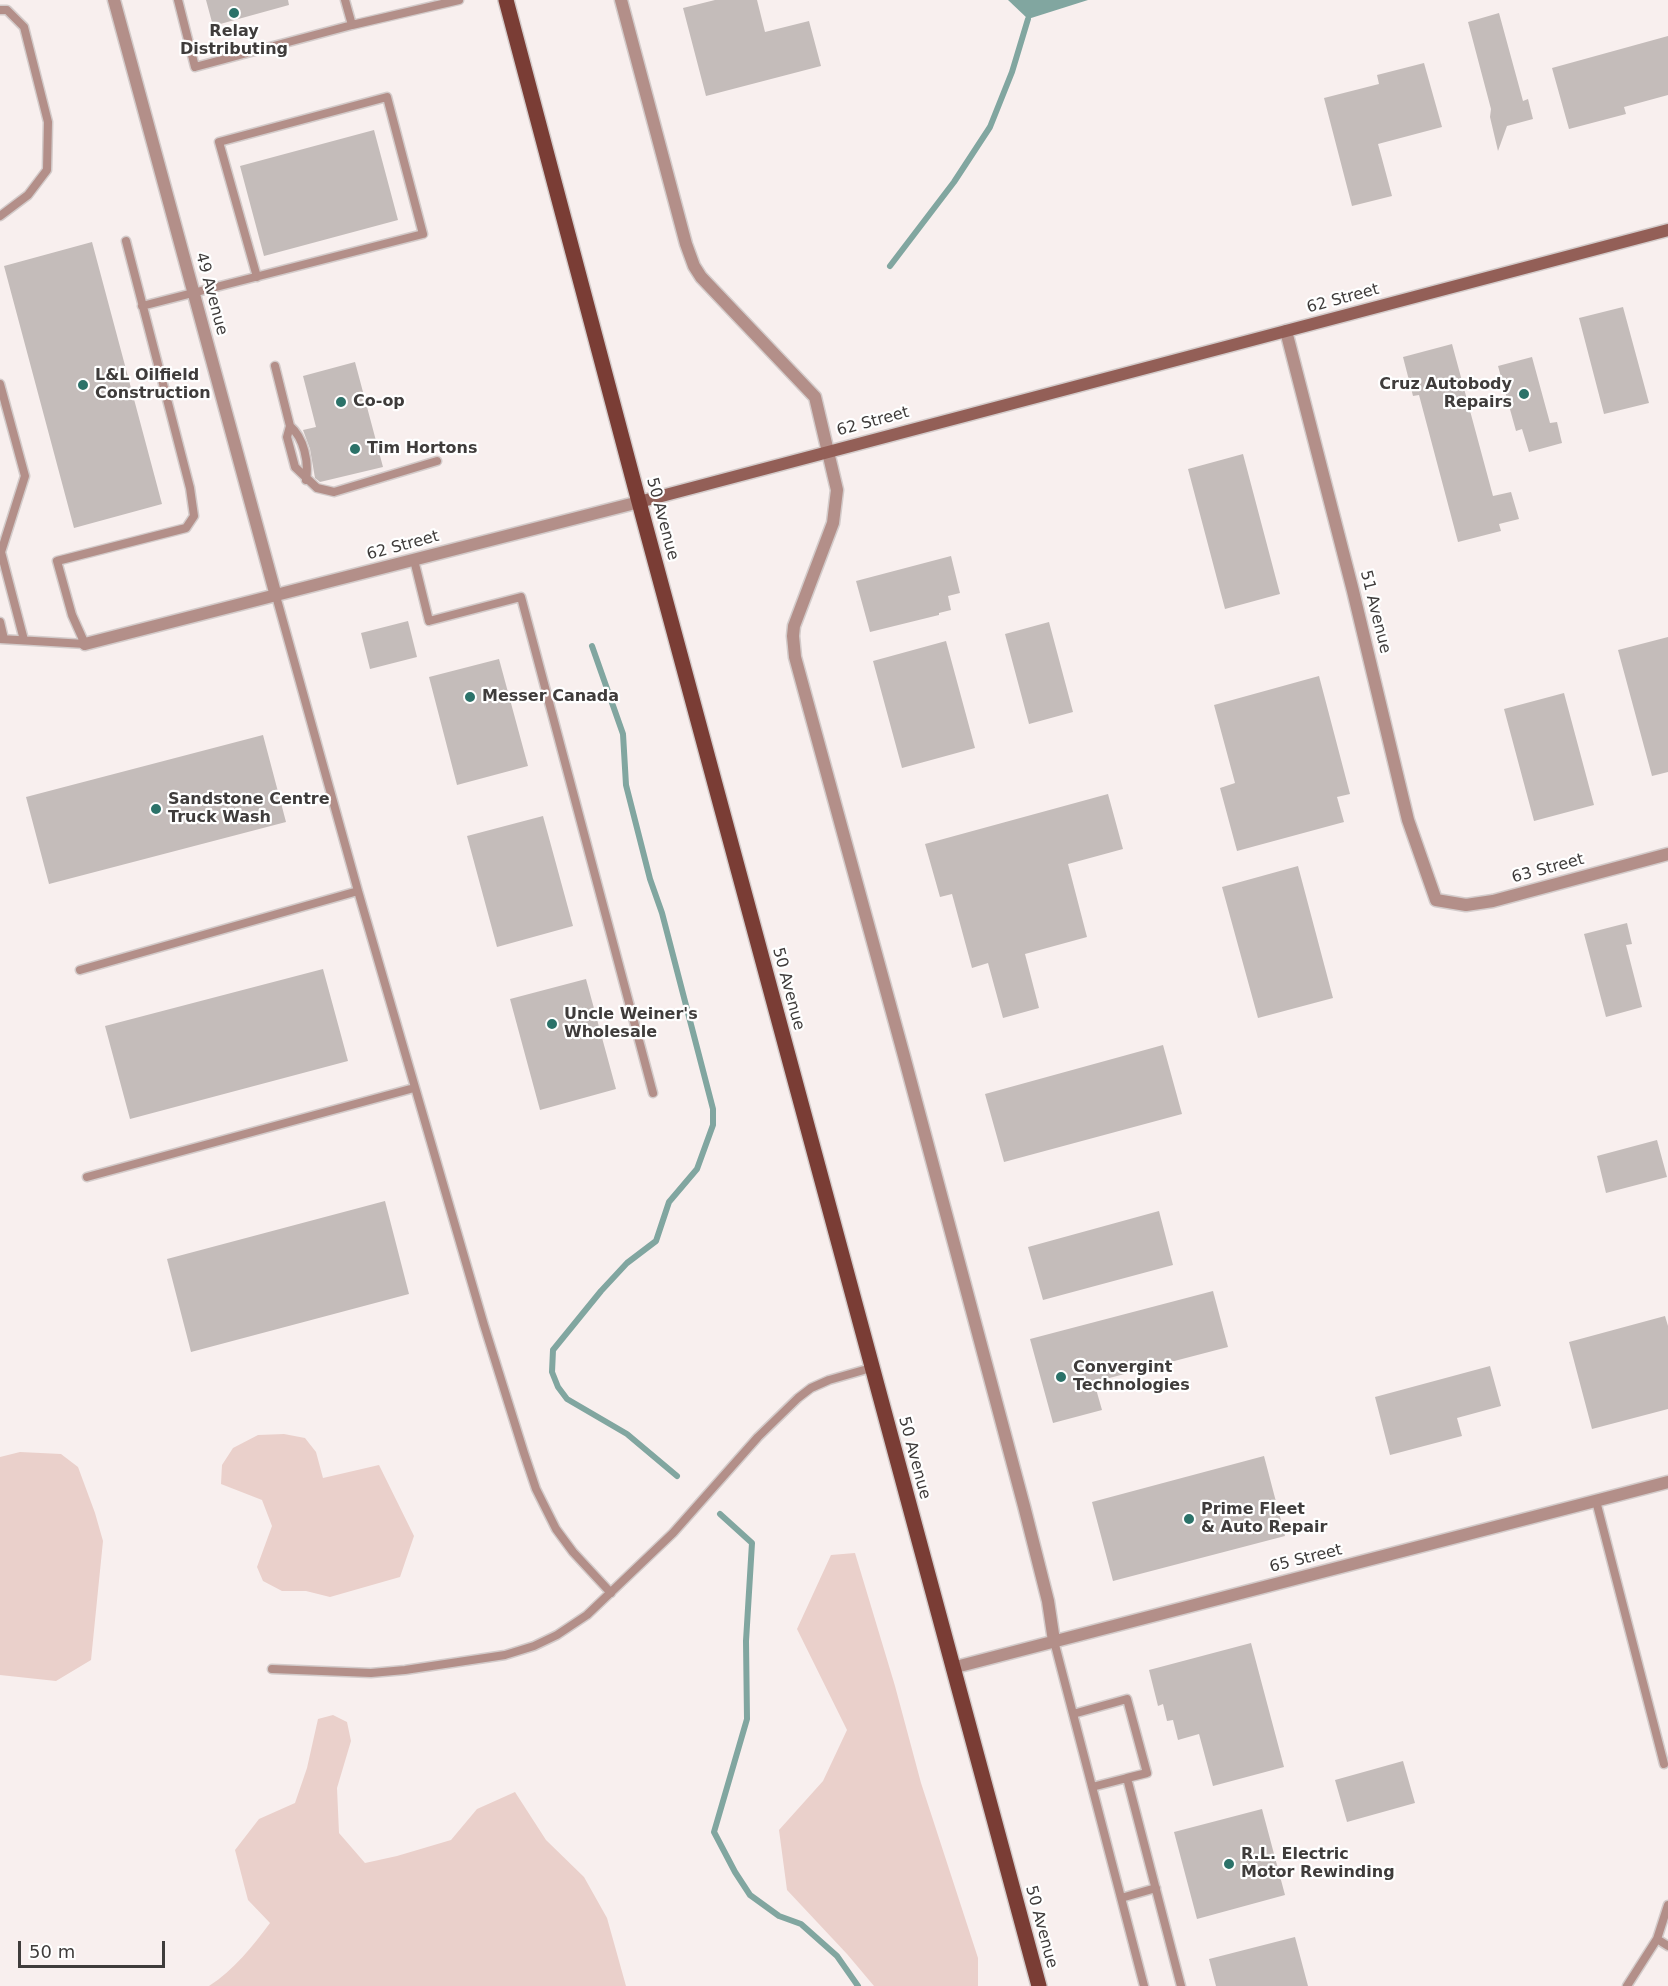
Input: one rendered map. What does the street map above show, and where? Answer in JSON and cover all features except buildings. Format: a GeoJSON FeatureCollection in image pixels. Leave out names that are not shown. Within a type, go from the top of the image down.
{"type":"FeatureCollection","features":[{"type":"Feature","properties":{"kind":"main road","name":"50 Avenue"},"geometry":{"type":"LineString","coordinates":[[506,0],[871,1368],[1039,1986]]}},
{"type":"Feature","properties":{"kind":"main road","name":"62 Street"},"geometry":{"type":"LineString","coordinates":[[639,502],[1668,230]]}},
{"type":"Feature","properties":{"kind":"street","name":"49 Avenue"},"geometry":{"type":"LineString","coordinates":[[114,0],[276,596]]}},
{"type":"Feature","properties":{"kind":"street"},"geometry":{"type":"LineString","coordinates":[[621,0],[686,244],[694,266],[701,278],[815,397],[837,490],[834,523],[794,626],[795,657],[1024,1506],[1048,1601],[1054,1641]]}},
{"type":"Feature","properties":{"kind":"street","name":"51 Avenue"},"geometry":{"type":"LineString","coordinates":[[1286,331],[1353,591],[1408,820],[1436,900]]}},
{"type":"Feature","properties":{"kind":"street","name":"62 Street"},"geometry":{"type":"LineString","coordinates":[[85,644],[639,502]]}},
{"type":"Feature","properties":{"kind":"street","name":"63 Street"},"geometry":{"type":"LineString","coordinates":[[1436,900],[1466,905],[1493,900],[1668,854]]}},
{"type":"Feature","properties":{"kind":"street","name":"65 Street"},"geometry":{"type":"LineString","coordinates":[[952,1668],[1668,1482]]}},
{"type":"Feature","properties":{"kind":"lane"},"geometry":{"type":"LineString","coordinates":[[178,0],[195,67],[352,25],[459,0]]}},
{"type":"Feature","properties":{"kind":"lane"},"geometry":{"type":"LineString","coordinates":[[345,0],[352,25]]}},
{"type":"Feature","properties":{"kind":"lane"},"geometry":{"type":"LineString","coordinates":[[0,10],[7,10],[24,27],[48,123],[47,170],[28,195],[0,216]]}},
{"type":"Feature","properties":{"kind":"lane"},"geometry":{"type":"LineString","coordinates":[[142,306],[257,278],[423,234],[387,97],[219,142],[257,278]]}},
{"type":"Feature","properties":{"kind":"lane"},"geometry":{"type":"LineString","coordinates":[[0,622],[2,639],[85,644],[72,615],[57,561],[186,528],[194,516],[190,488],[126,241]]}},
{"type":"Feature","properties":{"kind":"lane"},"geometry":{"type":"LineString","coordinates":[[275,366],[290,426],[287,437],[295,467],[306,480],[317,488],[334,492],[436,461]]}},
{"type":"Feature","properties":{"kind":"lane"},"geometry":{"type":"LineString","coordinates":[[0,384],[25,476],[1,552],[24,640]]}},
{"type":"Feature","properties":{"kind":"lane"},"geometry":{"type":"LineString","coordinates":[[414,560],[429,621],[521,597],[653,1093]]}},
{"type":"Feature","properties":{"kind":"lane"},"geometry":{"type":"LineString","coordinates":[[276,596],[414,1088],[484,1325],[536,1489],[565,1542],[611,1593]]}},
{"type":"Feature","properties":{"kind":"lane"},"geometry":{"type":"LineString","coordinates":[[80,970],[358,891]]}},
{"type":"Feature","properties":{"kind":"lane"},"geometry":{"type":"LineString","coordinates":[[87,1177],[414,1088]]}},
{"type":"Feature","properties":{"kind":"lane"},"geometry":{"type":"LineString","coordinates":[[272,1669],[371,1673],[458,1663],[505,1655],[534,1646],[557,1635],[587,1615],[673,1533],[759,1437],[798,1398],[811,1388],[829,1380],[871,1368]]}},
{"type":"Feature","properties":{"kind":"lane"},"geometry":{"type":"LineString","coordinates":[[1596,1501],[1664,1764]]}},
{"type":"Feature","properties":{"kind":"lane"},"geometry":{"type":"LineString","coordinates":[[1054,1641],[1144,1986]]}},
{"type":"Feature","properties":{"kind":"lane"},"geometry":{"type":"LineString","coordinates":[[1073,1714],[1127,1699],[1147,1773],[1092,1787]]}},
{"type":"Feature","properties":{"kind":"lane"},"geometry":{"type":"LineString","coordinates":[[1127,1778],[1181,1986]]}},
{"type":"Feature","properties":{"kind":"lane"},"geometry":{"type":"LineString","coordinates":[[1121,1898],[1156,1888]]}},
{"type":"Feature","properties":{"kind":"lane"},"geometry":{"type":"LineString","coordinates":[[1627,1986],[1657,1939],[1668,1905]]}},
{"type":"Feature","properties":{"kind":"lane"},"geometry":{"type":"LineString","coordinates":[[1657,1939],[1668,1946]]}},
{"type":"Feature","properties":{"kind":"shaded area"},"geometry":{"type":"Polygon","coordinates":[[[284,1434],[305,1438],[316,1452],[323,1478],[379,1465],[414,1536],[400,1577],[330,1597],[306,1591],[282,1591],[263,1581],[257,1567],[272,1526],[262,1500],[221,1484],[222,1465],[233,1448],[258,1435],[284,1434]]]}},
{"type":"Feature","properties":{"kind":"shaded area"},"geometry":{"type":"Polygon","coordinates":[[[20,1452],[61,1454],[78,1467],[103,1541],[91,1660],[56,1681],[0,1675],[0,1457],[20,1452]]]}},
{"type":"Feature","properties":{"kind":"shaded area"},"geometry":{"type":"Polygon","coordinates":[[[855,1553],[921,1783],[978,1958],[978,1986],[874,1986],[787,1890],[779,1830],[823,1781],[847,1730],[797,1629],[831,1555],[855,1553]]]}},
{"type":"Feature","properties":{"kind":"shaded area"},"geometry":{"type":"Polygon","coordinates":[[[333,1715],[347,1722],[351,1741],[337,1788],[339,1833],[365,1863],[451,1840],[477,1809],[515,1792],[546,1840],[584,1877],[607,1918],[626,1986],[209,1986],[235,1965],[270,1923],[248,1900],[235,1850],[259,1819],[295,1803],[307,1768],[318,1719],[333,1715]]]}},
{"type":"Feature","properties":{"kind":"water"},"geometry":{"type":"Polygon","coordinates":[[[1008,0],[1088,0],[1028,19],[1008,0]]]}},
{"type":"Feature","properties":{"kind":"waterway"},"geometry":{"type":"LineString","coordinates":[[890,266],[954,182],[990,127],[1012,72],[1028,19]]}},
{"type":"Feature","properties":{"kind":"waterway"},"geometry":{"type":"LineString","coordinates":[[592,646],[623,734],[626,785],[713,1109],[713,1125],[697,1169],[669,1202],[656,1241],[627,1263],[553,1350],[552,1372],[558,1387],[567,1399],[627,1434],[677,1476]]}},
{"type":"Feature","properties":{"kind":"waterway"},"geometry":{"type":"LineString","coordinates":[[720,1514],[752,1543],[746,1641],[747,1719],[714,1832],[750,1895],[779,1916],[801,1924],[837,1956],[858,1986]]}},
{"type":"Feature","properties":{"kind":"place","name":"Relay Distributing"},"geometry":{"type":"Point","coordinates":[234,13]}},
{"type":"Feature","properties":{"kind":"place","name":"L&L Oilfield Construction"},"geometry":{"type":"Point","coordinates":[83,385]}},
{"type":"Feature","properties":{"kind":"place","name":"Cruz Autobody Repairs"},"geometry":{"type":"Point","coordinates":[1524,394]}},
{"type":"Feature","properties":{"kind":"place","name":"Co-op"},"geometry":{"type":"Point","coordinates":[341,402]}},
{"type":"Feature","properties":{"kind":"place","name":"Tim Hortons"},"geometry":{"type":"Point","coordinates":[355,449]}},
{"type":"Feature","properties":{"kind":"place","name":"Messer Canada"},"geometry":{"type":"Point","coordinates":[470,697]}},
{"type":"Feature","properties":{"kind":"place","name":"Sandstone Centre Truck Wash"},"geometry":{"type":"Point","coordinates":[156,809]}},
{"type":"Feature","properties":{"kind":"place","name":"Uncle Weiner's Wholesale"},"geometry":{"type":"Point","coordinates":[552,1024]}},
{"type":"Feature","properties":{"kind":"place","name":"Convergint Technologies"},"geometry":{"type":"Point","coordinates":[1061,1377]}},
{"type":"Feature","properties":{"kind":"place","name":"Prime Fleet & Auto Repair"},"geometry":{"type":"Point","coordinates":[1189,1519]}},
{"type":"Feature","properties":{"kind":"place","name":"R.L. Electric Motor Rewinding"},"geometry":{"type":"Point","coordinates":[1229,1864]}}]}
